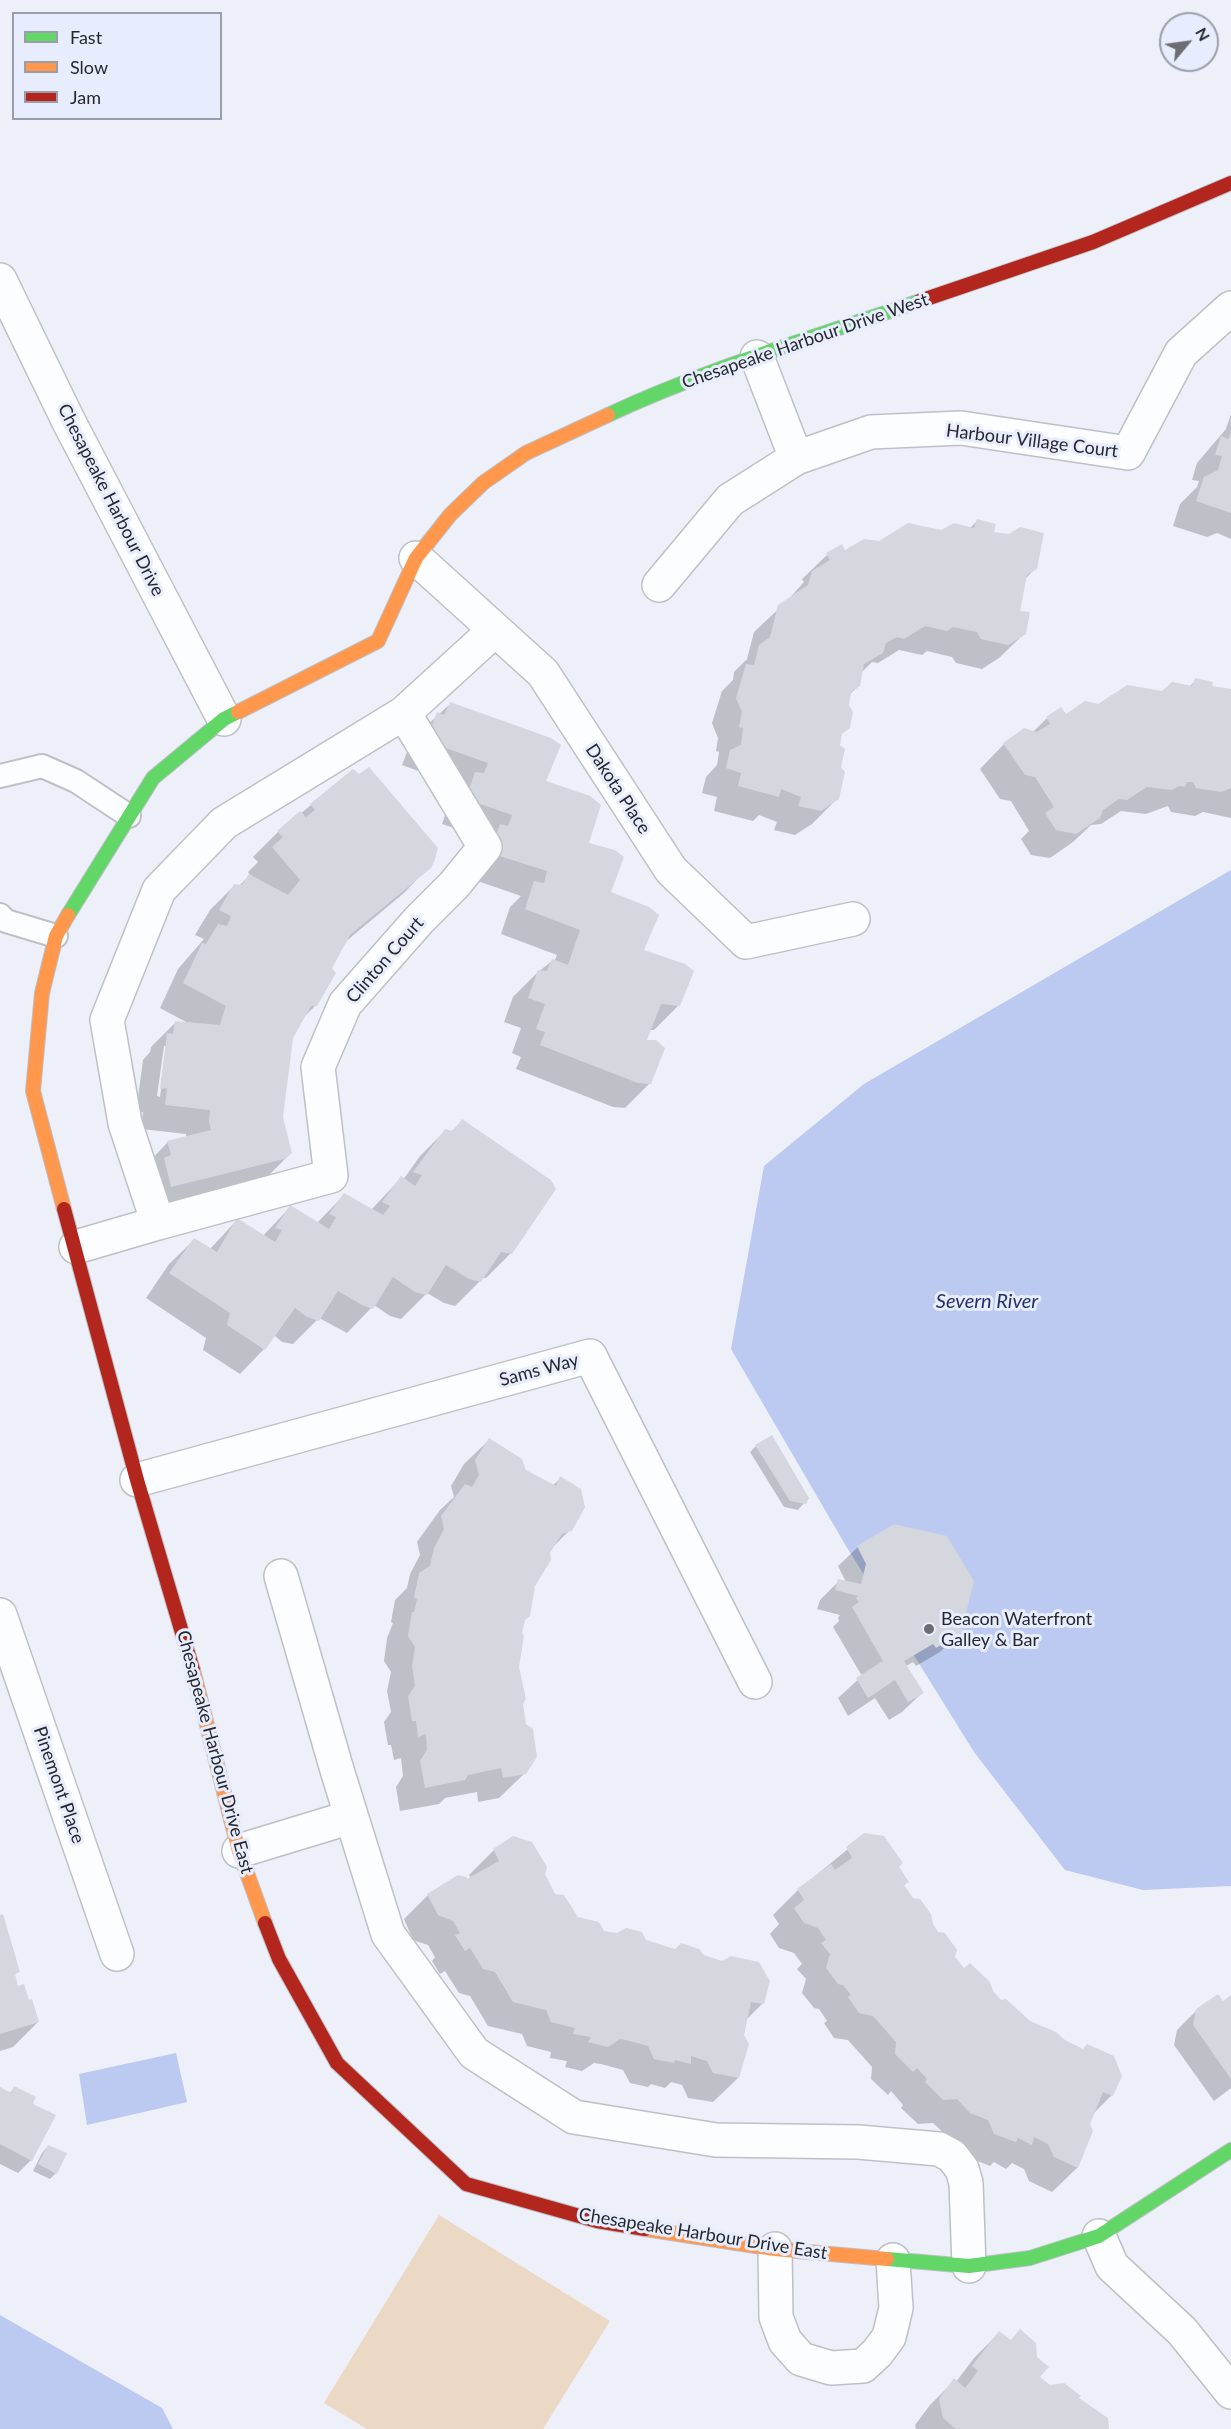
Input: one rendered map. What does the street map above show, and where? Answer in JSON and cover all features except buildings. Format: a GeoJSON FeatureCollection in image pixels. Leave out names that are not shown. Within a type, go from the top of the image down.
{"type":"FeatureCollection","features":[{"type":"Feature","properties":{"kind":"street","name":"Chesapeake Harbour Drive West"},"geometry":{"type":"LineString","coordinates":[[417,558],[450,516],[483,483],[526,453],[638,401],[757,357],[1093,242],[1231,183]]}},
{"type":"Feature","properties":{"kind":"street","name":"Chesapeake Harbour Drive"},"geometry":{"type":"LineString","coordinates":[[0,280],[69,422],[224,719]]}},
{"type":"Feature","properties":{"kind":"street","name":"Harbour Village Court"},"geometry":{"type":"LineString","coordinates":[[659,585],[730,500],[796,458],[871,432],[961,428],[1128,453],[1181,353],[1231,308]]}},
{"type":"Feature","properties":{"kind":"street"},"geometry":{"type":"LineString","coordinates":[[757,357],[796,458]]}},
{"type":"Feature","properties":{"kind":"street","name":"Chesapeake Harbour Drive East"},"geometry":{"type":"LineString","coordinates":[[417,558],[378,641],[224,719],[153,778],[87,880],[56,936],[42,993],[33,1091],[137,1480],[200,1694],[239,1851],[279,1959],[337,2064],[466,2184],[597,2221],[775,2249],[969,2266],[1030,2258],[1099,2236],[1231,2150]]}},
{"type":"Feature","properties":{"kind":"street","name":"Dakota Place"},"geometry":{"type":"LineString","coordinates":[[417,558],[543,673],[671,870],[746,942],[853,919]]}},
{"type":"Feature","properties":{"kind":"street"},"geometry":{"type":"LineString","coordinates":[[76,1247],[158,1223],[125,1123],[106,1020],[159,890],[224,823],[404,713],[495,630]]}},
{"type":"Feature","properties":{"kind":"street","name":"Clinton Court"},"geometry":{"type":"LineString","coordinates":[[158,1223],[331,1176],[318,1067],[345,1004],[419,920],[454,885],[485,847],[404,713]]}},
{"type":"Feature","properties":{"kind":"street","name":"Sams Way"},"geometry":{"type":"LineString","coordinates":[[137,1480],[590,1356],[755,1682]]}},
{"type":"Feature","properties":{"kind":"street"},"geometry":{"type":"LineString","coordinates":[[281,1576],[351,1817],[388,1934],[474,2052],[574,2117],[716,2140],[858,2142],[939,2150],[952,2156],[962,2169],[966,2183],[969,2266]]}},
{"type":"Feature","properties":{"kind":"street","name":"Pinemont Place"},"geometry":{"type":"LineString","coordinates":[[0,1615],[117,1954]]}},
{"type":"Feature","properties":{"kind":"street"},"geometry":{"type":"LineString","coordinates":[[239,1851],[351,1817]]}},
{"type":"Feature","properties":{"kind":"street"},"geometry":{"type":"LineString","coordinates":[[1099,2236],[1112,2266],[1182,2331],[1231,2392]]}},
{"type":"Feature","properties":{"kind":"street"},"geometry":{"type":"LineString","coordinates":[[775,2249],[776,2317],[785,2342],[801,2359],[831,2368],[863,2366],[889,2337],[896,2308],[893,2260]]}},
{"type":"Feature","properties":{"kind":"lane"},"geometry":{"type":"LineString","coordinates":[[0,776],[42,766],[76,781],[129,816]]}},
{"type":"Feature","properties":{"kind":"lane"},"geometry":{"type":"LineString","coordinates":[[0,915],[6,921],[56,936]]}},
{"type":"Feature","properties":{"kind":"shaded area"},"geometry":{"type":"Polygon","coordinates":[[[439,2215],[610,2321],[543,2429],[367,2429],[324,2403],[439,2215]]]}},
{"type":"Feature","properties":{"kind":"water","name":"Severn River"},"geometry":{"type":"Polygon","coordinates":[[[1231,870],[1231,1886],[1143,1890],[1065,1870],[974,1752],[846,1546],[731,1349],[764,1166],[864,1084],[1231,870]]]}},
{"type":"Feature","properties":{"kind":"water"},"geometry":{"type":"Polygon","coordinates":[[[176,2053],[187,2102],[87,2125],[79,2074],[176,2053]]]}},
{"type":"Feature","properties":{"kind":"water"},"geometry":{"type":"Polygon","coordinates":[[[0,2315],[162,2408],[173,2429],[0,2429],[0,2315]]]}},
{"type":"Feature","properties":{"kind":"traffic: fast"},"geometry":{"type":"LineString","coordinates":[[608,415],[684,382],[920,301]]}},
{"type":"Feature","properties":{"kind":"traffic: fast"},"geometry":{"type":"LineString","coordinates":[[68,915],[153,778],[224,719],[238,712]]}},
{"type":"Feature","properties":{"kind":"traffic: fast"},"geometry":{"type":"LineString","coordinates":[[887,2259],[969,2266],[1030,2258],[1099,2236],[1231,2150]]}},
{"type":"Feature","properties":{"kind":"traffic: slow"},"geometry":{"type":"LineString","coordinates":[[238,712],[378,641],[416,558],[450,515],[483,483],[526,453],[608,415]]}},
{"type":"Feature","properties":{"kind":"traffic: slow"},"geometry":{"type":"LineString","coordinates":[[64,1209],[33,1091],[42,993],[56,936],[68,915]]}},
{"type":"Feature","properties":{"kind":"traffic: slow"},"geometry":{"type":"LineString","coordinates":[[193,1670],[239,1851],[265,1923]]}},
{"type":"Feature","properties":{"kind":"traffic: slow"},"geometry":{"type":"LineString","coordinates":[[645,2229],[775,2249],[887,2259]]}},
{"type":"Feature","properties":{"kind":"traffic: jam"},"geometry":{"type":"LineString","coordinates":[[920,301],[1093,242],[1231,183]]}},
{"type":"Feature","properties":{"kind":"traffic: jam"},"geometry":{"type":"LineString","coordinates":[[64,1209],[137,1480],[193,1670]]}},
{"type":"Feature","properties":{"kind":"traffic: jam"},"geometry":{"type":"LineString","coordinates":[[265,1923],[279,1959],[337,2063],[466,2184],[597,2221],[645,2229]]}},
{"type":"Feature","properties":{"kind":"place","name":"Beacon Waterfront Galley & Bar"},"geometry":{"type":"Point","coordinates":[929,1629]}}]}
